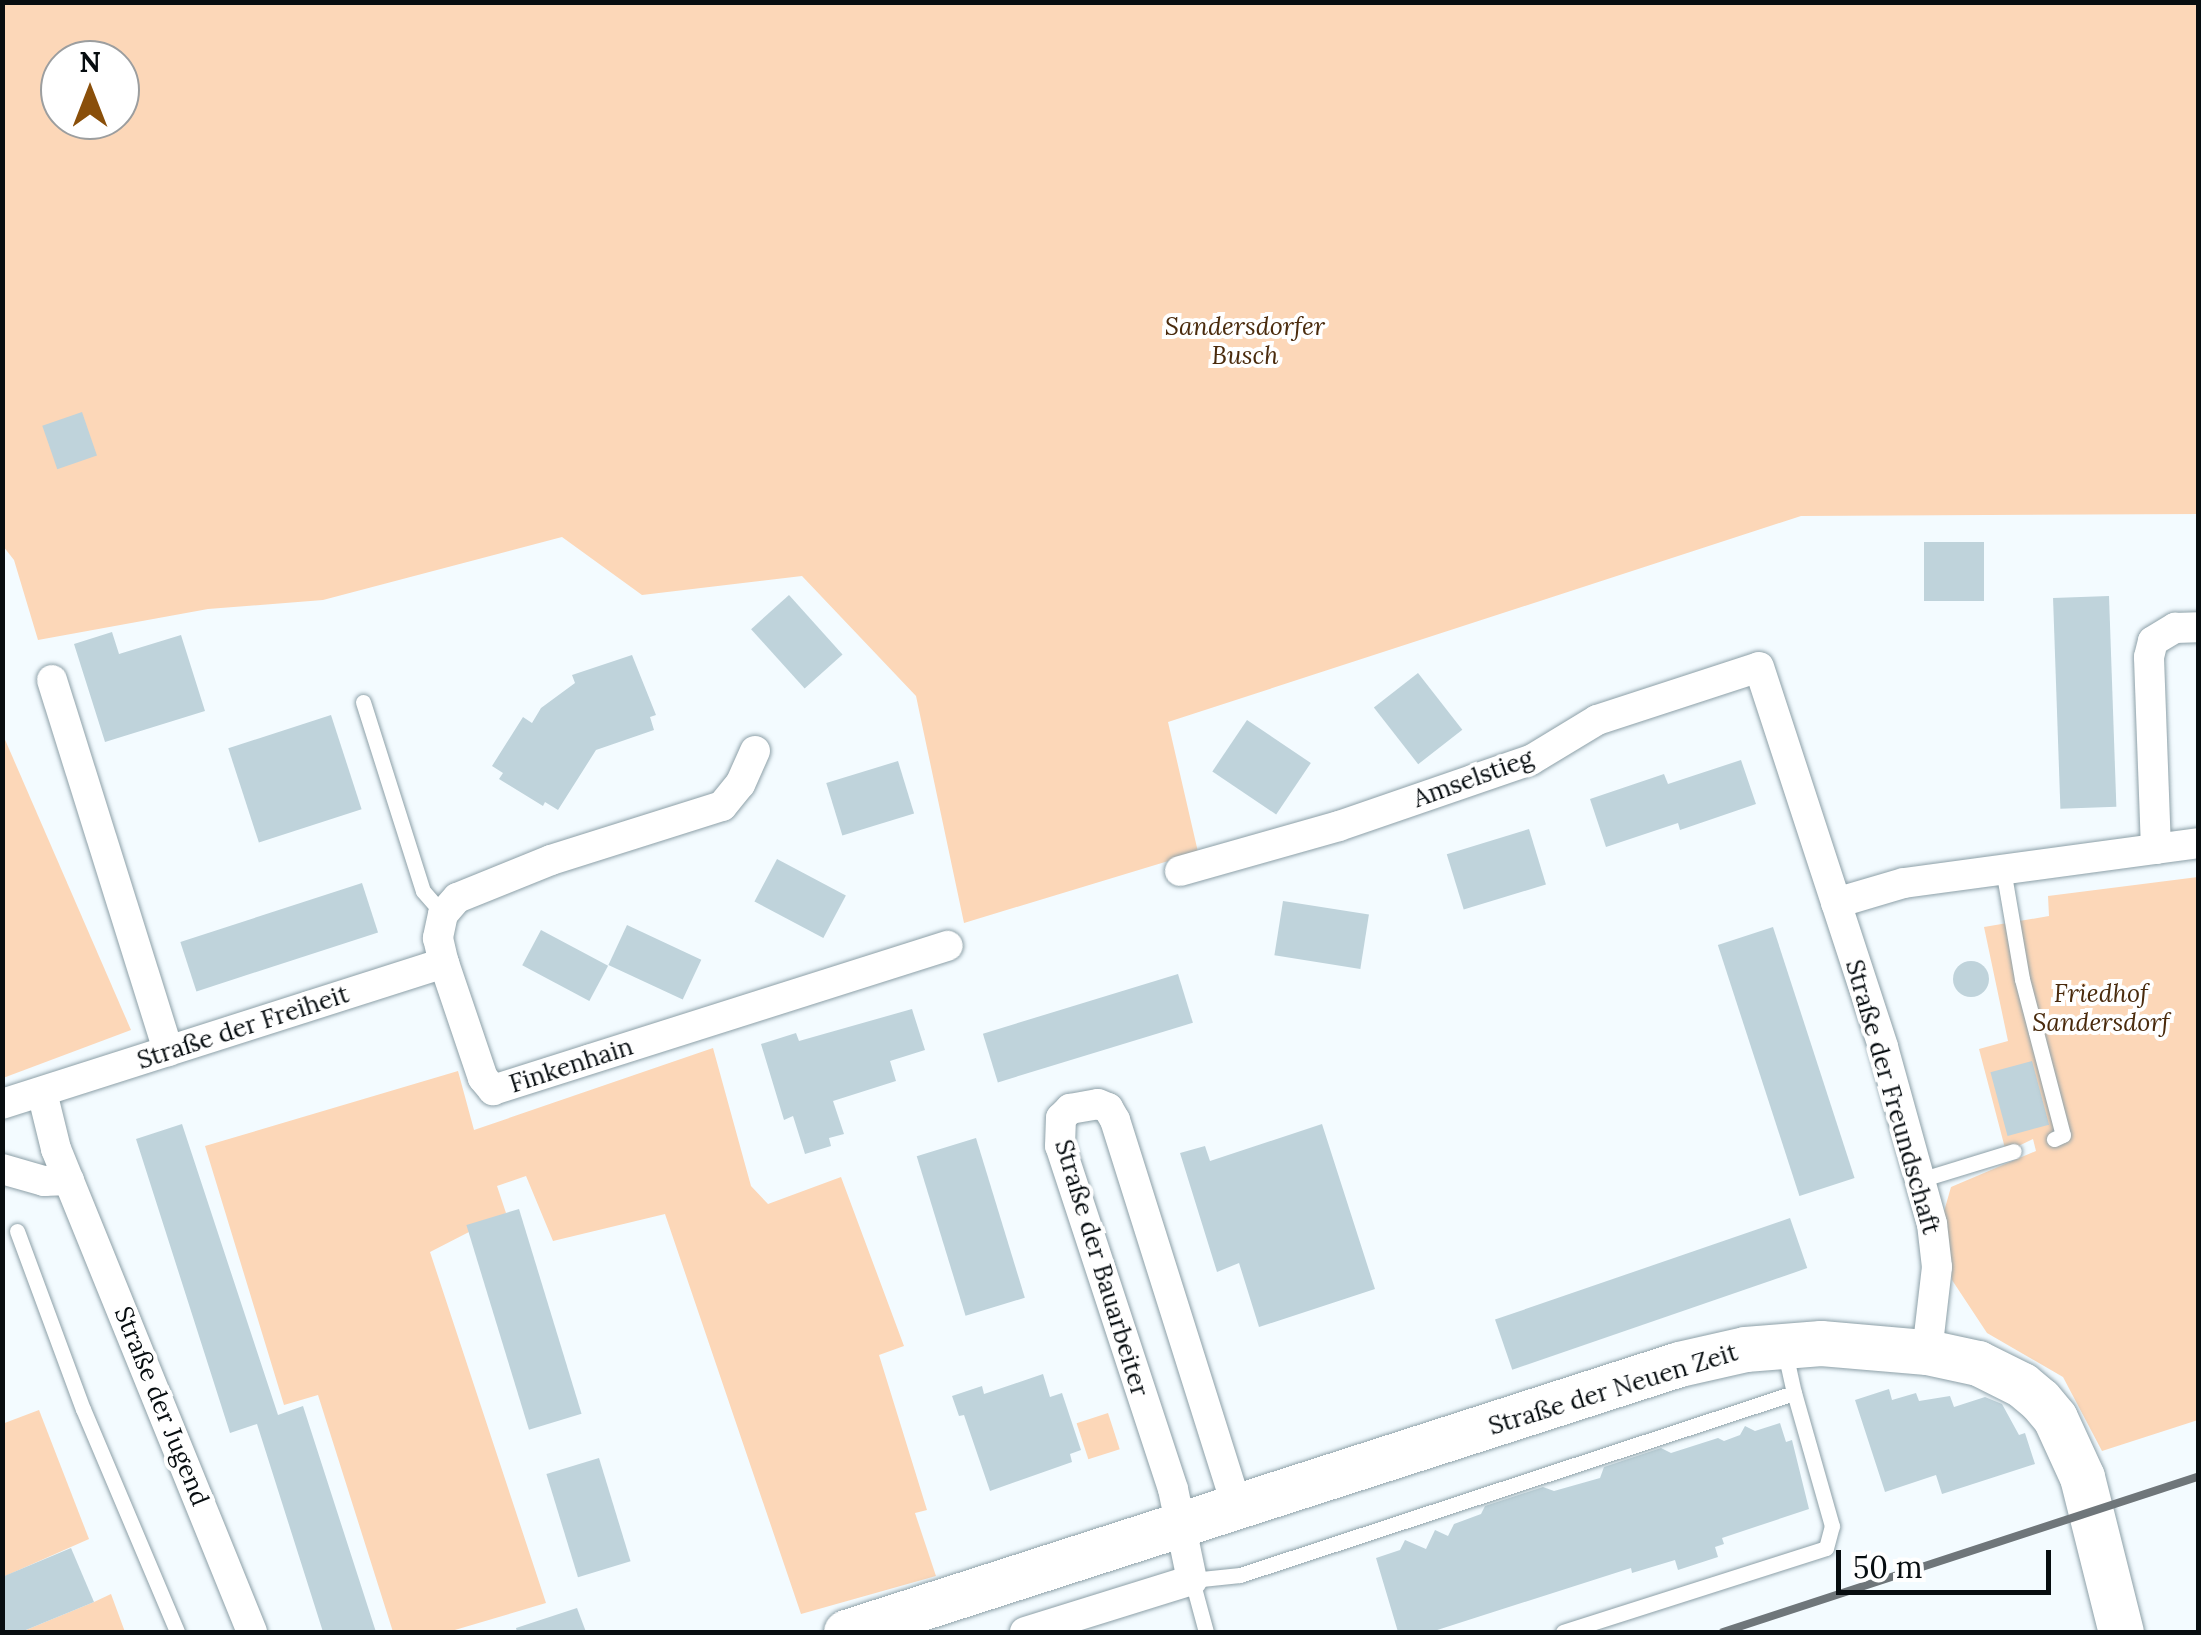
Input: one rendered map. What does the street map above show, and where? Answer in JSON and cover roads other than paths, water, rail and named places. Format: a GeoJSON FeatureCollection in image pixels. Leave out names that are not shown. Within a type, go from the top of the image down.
{"type":"FeatureCollection","features":[{"type":"Feature","properties":{"kind":"street"},"geometry":{"type":"LineString","coordinates":[[2156,849],[2149,658],[2153,641],[2175,628],[2198,628]]}},
{"type":"Feature","properties":{"kind":"street","name":"Amselstieg"},"geometry":{"type":"LineString","coordinates":[[1180,871],[1339,826],[1531,760],[1597,720],[1758,666]]}},
{"type":"Feature","properties":{"kind":"street","name":"Straße der Freundschaft"},"geometry":{"type":"LineString","coordinates":[[1758,666],[1836,903],[1932,1224],[1937,1267],[1926,1352]]}},
{"type":"Feature","properties":{"kind":"street"},"geometry":{"type":"LineString","coordinates":[[52,680],[168,1051]]}},
{"type":"Feature","properties":{"kind":"street"},"geometry":{"type":"LineString","coordinates":[[443,914],[457,898],[551,860],[722,806],[740,784],[755,752]]}},
{"type":"Feature","properties":{"kind":"street"},"geometry":{"type":"LineString","coordinates":[[1836,903],[1904,883],[2198,843]]}},
{"type":"Feature","properties":{"kind":"street","name":"Finkenhain"},"geometry":{"type":"LineString","coordinates":[[443,914],[438,938],[444,963],[483,1078],[493,1090],[948,946]]}},
{"type":"Feature","properties":{"kind":"street","name":"Straße der Freiheit"},"geometry":{"type":"LineString","coordinates":[[2,1104],[444,963]]}},
{"type":"Feature","properties":{"kind":"street","name":"Straße der Jugend"},"geometry":{"type":"LineString","coordinates":[[42,1092],[69,1180],[252,1632]]}},
{"type":"Feature","properties":{"kind":"street","name":"Straße der Bauarbeiter"},"geometry":{"type":"LineString","coordinates":[[1177,1526],[1173,1488],[1060,1146],[1061,1118],[1084,1104],[1108,1108],[1115,1120],[1237,1506]]}},
{"type":"Feature","properties":{"kind":"street"},"geometry":{"type":"LineString","coordinates":[[2,1169],[44,1181],[69,1180]]}},
{"type":"Feature","properties":{"kind":"street","name":"Straße der Neuen Zeit"},"geometry":{"type":"LineString","coordinates":[[846,1632],[927,1620],[1237,1506],[1679,1364],[1783,1344],[1874,1345],[1926,1352],[1978,1362],[2022,1384],[2056,1418],[2076,1460],[2121,1632]]}},
{"type":"Feature","properties":{"kind":"street"},"geometry":{"type":"LineString","coordinates":[[1025,1632],[1192,1580],[1177,1526]]}},
{"type":"Feature","properties":{"kind":"lane"},"geometry":{"type":"LineString","coordinates":[[362,702],[423,891],[443,914]]}},
{"type":"Feature","properties":{"kind":"lane"},"geometry":{"type":"LineString","coordinates":[[2002,869],[2022,978],[2063,1134],[2054,1139]]}},
{"type":"Feature","properties":{"kind":"lane"},"geometry":{"type":"LineString","coordinates":[[1920,1180],[2014,1151]]}},
{"type":"Feature","properties":{"kind":"lane"},"geometry":{"type":"LineString","coordinates":[[17,1231],[82,1409],[177,1632]]}},
{"type":"Feature","properties":{"kind":"lane"},"geometry":{"type":"LineString","coordinates":[[1563,1632],[1826,1548],[1832,1526],[1783,1344]]}},
{"type":"Feature","properties":{"kind":"lane"},"geometry":{"type":"LineString","coordinates":[[1206,1632],[1192,1580],[1240,1575],[1794,1393]]}},
{"type":"Feature","properties":{"kind":"railway"},"geometry":{"type":"LineString","coordinates":[[1723,1632],[2198,1477]]}},
{"type":"Feature","properties":{"kind":"park label","name":"Sandersdorfer Busch"},"geometry":{"type":"Point","coordinates":[1245,342]}},
{"type":"Feature","properties":{"kind":"park label","name":"Friedhof Sandersdorf"},"geometry":{"type":"Point","coordinates":[2101,1008]}}]}
